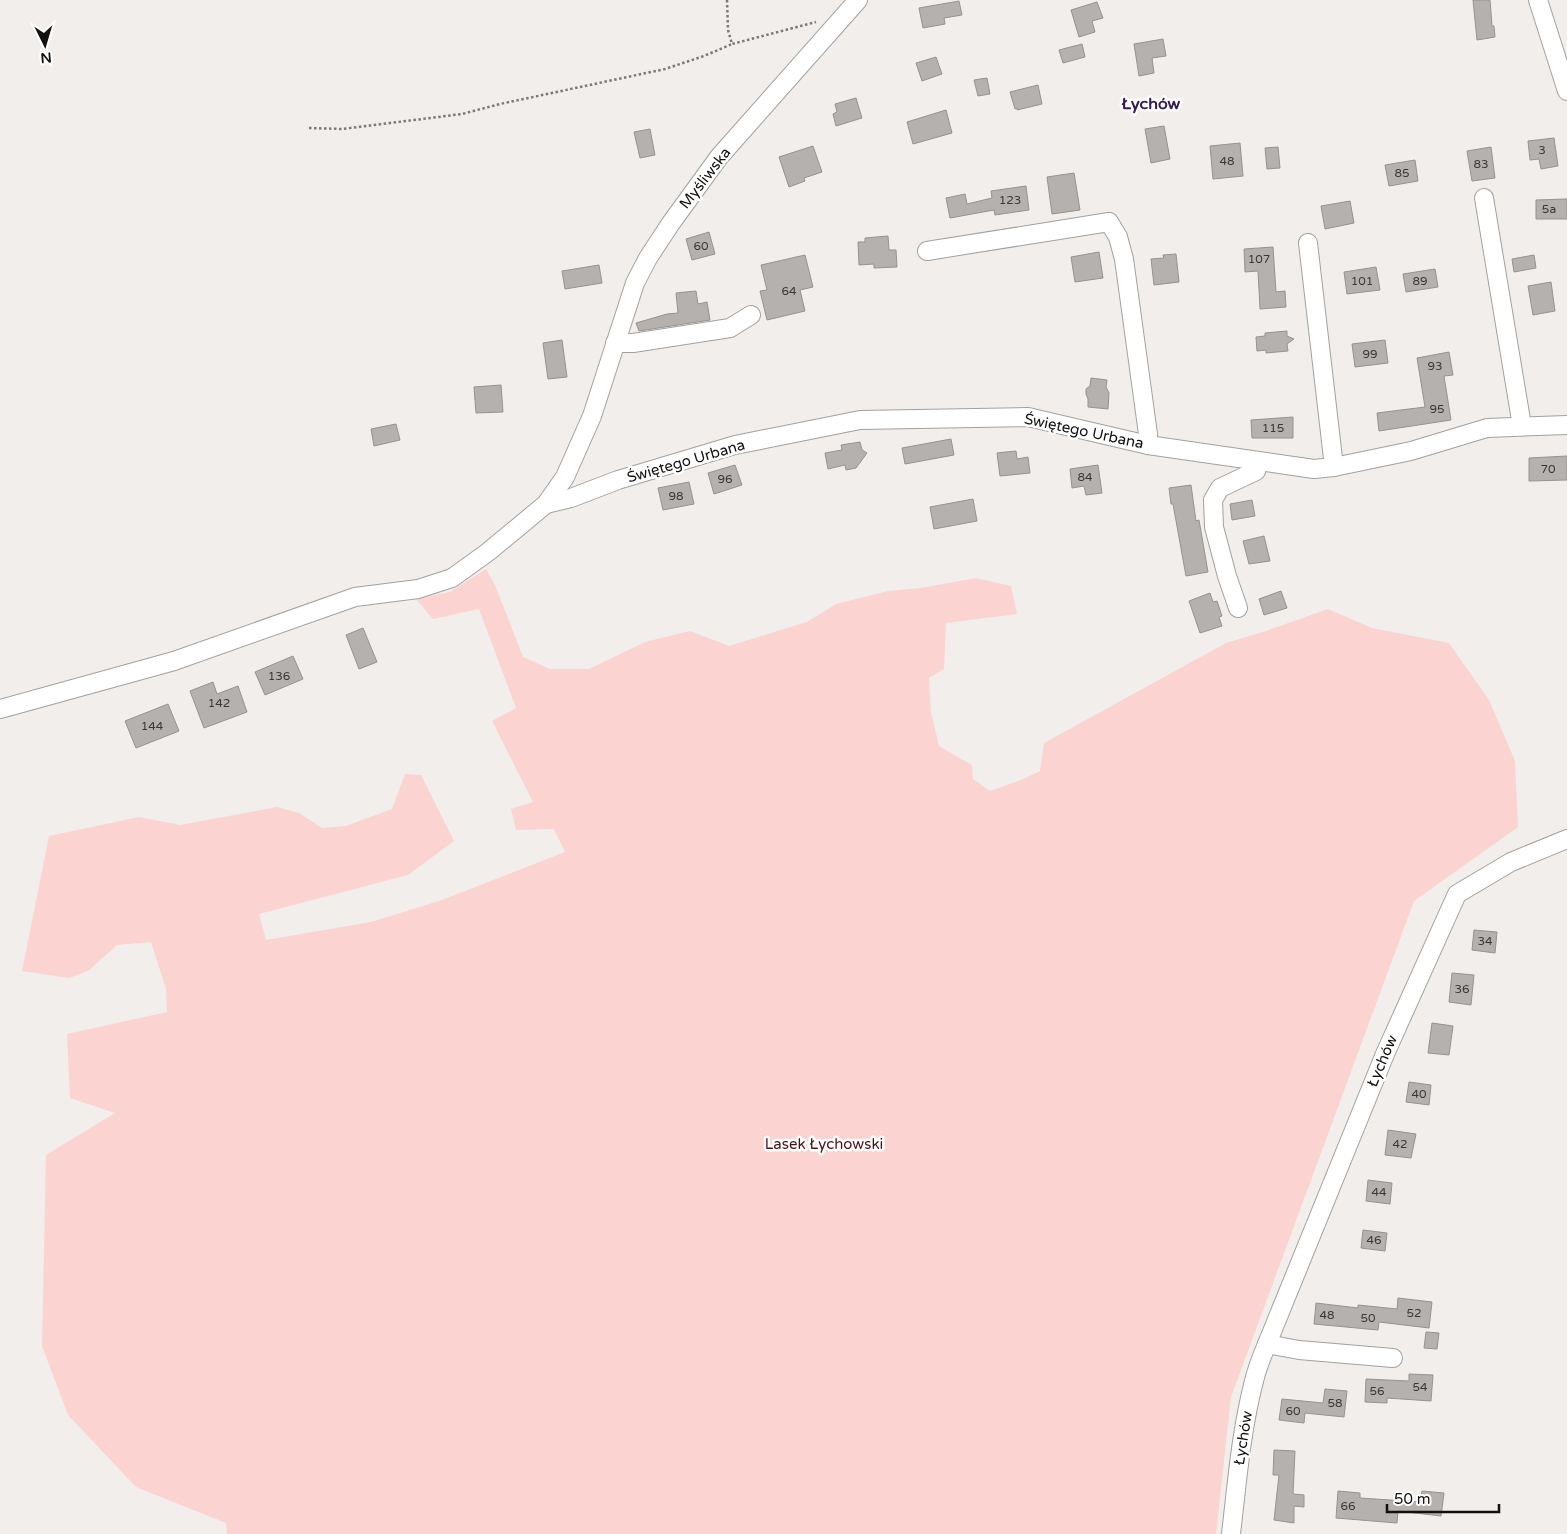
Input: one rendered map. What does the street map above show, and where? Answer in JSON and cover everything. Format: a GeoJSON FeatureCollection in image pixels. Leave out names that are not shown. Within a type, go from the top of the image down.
{"type":"FeatureCollection","features":[{"type":"Feature","properties":{"kind":"street","name":"Myśliwska"},"geometry":{"type":"LineString","coordinates":[[546,504],[565,476],[592,416],[635,283],[648,258],[719,157],[858,0]]}},
{"type":"Feature","properties":{"kind":"street"},"geometry":{"type":"LineString","coordinates":[[1538,0],[1567,91]]}},
{"type":"Feature","properties":{"kind":"street"},"geometry":{"type":"LineString","coordinates":[[1484,198],[1522,426]]}},
{"type":"Feature","properties":{"kind":"street"},"geometry":{"type":"LineString","coordinates":[[927,251],[1109,222],[1118,237],[1124,259],[1148,445]]}},
{"type":"Feature","properties":{"kind":"street"},"geometry":{"type":"LineString","coordinates":[[1308,243],[1334,467]]}},
{"type":"Feature","properties":{"kind":"street"},"geometry":{"type":"LineString","coordinates":[[615,343],[633,343],[730,328],[751,315]]}},
{"type":"Feature","properties":{"kind":"street","name":"Świętego Urbana"},"geometry":{"type":"LineString","coordinates":[[546,504],[571,498],[618,480],[734,445],[860,420],[1028,417],[1148,445],[1314,470],[1410,451],[1486,428],[1567,425]]}},
{"type":"Feature","properties":{"kind":"street"},"geometry":{"type":"LineString","coordinates":[[1238,608],[1214,527],[1213,500],[1220,488],[1256,471],[1258,461]]}},
{"type":"Feature","properties":{"kind":"street"},"geometry":{"type":"LineString","coordinates":[[0,709],[174,661],[355,597],[418,589],[452,578],[488,552],[546,504]]}},
{"type":"Feature","properties":{"kind":"street","name":"Łychów"},"geometry":{"type":"LineString","coordinates":[[1232,1534],[1238,1467],[1246,1414],[1254,1379],[1385,1054],[1457,894],[1511,862],[1567,839]]}},
{"type":"Feature","properties":{"kind":"street"},"geometry":{"type":"LineString","coordinates":[[1267,1344],[1299,1350],[1393,1358]]}},
{"type":"Feature","properties":{"kind":"path"},"geometry":{"type":"LineString","coordinates":[[727,0],[728,30],[732,44]]}},
{"type":"Feature","properties":{"kind":"path"},"geometry":{"type":"LineString","coordinates":[[309,128],[342,129],[462,114],[500,104],[665,69],[732,44],[828,19],[842,20]]}},
{"type":"Feature","properties":{"kind":"green space","name":"Lasek Łychowski"},"geometry":{"type":"Polygon","coordinates":[[[486,569],[495,585],[523,657],[550,669],[589,669],[645,642],[690,631],[729,646],[807,622],[836,604],[888,591],[921,588],[976,578],[1011,586],[1017,614],[946,623],[944,669],[929,678],[931,712],[939,746],[972,765],[973,779],[990,791],[1040,771],[1044,743],[1226,643],[1328,609],[1372,628],[1449,643],[1489,700],[1515,761],[1518,827],[1414,901],[1231,1397],[1216,1534],[227,1534],[226,1523],[136,1487],[68,1415],[42,1346],[46,1155],[115,1113],[70,1098],[67,1034],[167,1012],[166,989],[151,942],[117,945],[88,971],[69,978],[22,971],[49,836],[139,817],[180,825],[277,807],[299,813],[322,828],[346,826],[392,809],[405,774],[421,775],[454,841],[408,875],[259,914],[266,940],[371,922],[442,900],[565,852],[554,829],[516,830],[511,809],[533,802],[492,721],[516,708],[479,609],[433,619],[416,599],[450,592],[486,569]]]}},
{"type":"Feature","properties":{"kind":"building"},"geometry":{"type":"Polygon","coordinates":[[[1473,0],[1490,0],[1495,37],[1477,40],[1473,0]]]}},
{"type":"Feature","properties":{"kind":"building"},"geometry":{"type":"Polygon","coordinates":[[[959,1],[962,15],[944,18],[945,24],[923,28],[919,8],[959,1]]]}},
{"type":"Feature","properties":{"kind":"building"},"geometry":{"type":"Polygon","coordinates":[[[1097,2],[1103,18],[1092,21],[1095,32],[1079,37],[1071,10],[1097,2]]]}},
{"type":"Feature","properties":{"kind":"building"},"geometry":{"type":"Polygon","coordinates":[[[1163,39],[1166,56],[1152,58],[1154,73],[1139,76],[1134,44],[1163,39]]]}},
{"type":"Feature","properties":{"kind":"building"},"geometry":{"type":"Polygon","coordinates":[[[1082,44],[1085,57],[1063,63],[1059,50],[1082,44]]]}},
{"type":"Feature","properties":{"kind":"building"},"geometry":{"type":"Polygon","coordinates":[[[936,57],[942,74],[922,81],[916,63],[936,57]]]}},
{"type":"Feature","properties":{"kind":"building"},"geometry":{"type":"Polygon","coordinates":[[[987,78],[990,94],[978,96],[974,80],[987,78]]]}},
{"type":"Feature","properties":{"kind":"building"},"geometry":{"type":"Polygon","coordinates":[[[1038,85],[1042,104],[1015,109],[1010,92],[1038,85]]]}},
{"type":"Feature","properties":{"kind":"building"},"geometry":{"type":"Polygon","coordinates":[[[856,98],[862,118],[836,126],[833,114],[837,112],[835,104],[856,98]]]}},
{"type":"Feature","properties":{"kind":"building"},"geometry":{"type":"Polygon","coordinates":[[[946,110],[952,133],[913,144],[907,122],[946,110]]]}},
{"type":"Feature","properties":{"kind":"building"},"geometry":{"type":"Polygon","coordinates":[[[1164,126],[1170,159],[1151,163],[1145,129],[1164,126]]]}},
{"type":"Feature","properties":{"kind":"building"},"geometry":{"type":"Polygon","coordinates":[[[650,129],[655,155],[640,158],[634,132],[650,129]]]}},
{"type":"Feature","properties":{"kind":"building"},"geometry":{"type":"Polygon","coordinates":[[[1554,138],[1558,166],[1541,169],[1539,159],[1530,160],[1528,141],[1554,138]]]}},
{"type":"Feature","properties":{"kind":"building"},"geometry":{"type":"Polygon","coordinates":[[[1240,143],[1243,176],[1213,179],[1210,146],[1240,143]]]}},
{"type":"Feature","properties":{"kind":"building"},"geometry":{"type":"Polygon","coordinates":[[[813,146],[822,172],[804,178],[805,181],[789,187],[779,157],[813,146]]]}},
{"type":"Feature","properties":{"kind":"building"},"geometry":{"type":"Polygon","coordinates":[[[1278,147],[1280,168],[1267,169],[1265,148],[1278,147]]]}},
{"type":"Feature","properties":{"kind":"building"},"geometry":{"type":"Polygon","coordinates":[[[1491,147],[1495,178],[1472,181],[1467,151],[1491,147]]]}},
{"type":"Feature","properties":{"kind":"building"},"geometry":{"type":"Polygon","coordinates":[[[1415,160],[1418,181],[1389,186],[1385,165],[1415,160]]]}},
{"type":"Feature","properties":{"kind":"building"},"geometry":{"type":"Polygon","coordinates":[[[1074,173],[1080,210],[1052,214],[1047,177],[1074,173]]]}},
{"type":"Feature","properties":{"kind":"building"},"geometry":{"type":"Polygon","coordinates":[[[1026,186],[1029,210],[995,215],[994,210],[950,218],[946,198],[965,194],[967,204],[992,198],[991,191],[1026,186]]]}},
{"type":"Feature","properties":{"kind":"building"},"geometry":{"type":"Polygon","coordinates":[[[1567,199],[1567,219],[1536,219],[1536,200],[1567,199]]]}},
{"type":"Feature","properties":{"kind":"building"},"geometry":{"type":"Polygon","coordinates":[[[1350,201],[1354,223],[1325,229],[1321,206],[1350,201]]]}},
{"type":"Feature","properties":{"kind":"building"},"geometry":{"type":"Polygon","coordinates":[[[709,232],[715,254],[692,260],[686,239],[709,232]]]}},
{"type":"Feature","properties":{"kind":"building"},"geometry":{"type":"Polygon","coordinates":[[[888,236],[889,250],[896,250],[897,267],[874,268],[874,264],[859,265],[858,242],[865,242],[865,238],[888,236]]]}},
{"type":"Feature","properties":{"kind":"building"},"geometry":{"type":"Polygon","coordinates":[[[1273,247],[1276,292],[1285,291],[1286,307],[1260,309],[1258,271],[1245,272],[1244,249],[1273,247]]]}},
{"type":"Feature","properties":{"kind":"building"},"geometry":{"type":"Polygon","coordinates":[[[1099,252],[1103,278],[1075,282],[1071,257],[1099,252]]]}},
{"type":"Feature","properties":{"kind":"building"},"geometry":{"type":"Polygon","coordinates":[[[1176,254],[1179,282],[1154,285],[1151,259],[1164,258],[1163,255],[1176,254]]]}},
{"type":"Feature","properties":{"kind":"building"},"geometry":{"type":"Polygon","coordinates":[[[805,255],[813,287],[800,290],[805,311],[767,320],[760,291],[767,290],[761,265],[805,255]]]}},
{"type":"Feature","properties":{"kind":"building"},"geometry":{"type":"Polygon","coordinates":[[[1534,255],[1536,268],[1514,272],[1512,259],[1534,255]]]}},
{"type":"Feature","properties":{"kind":"building"},"geometry":{"type":"Polygon","coordinates":[[[599,265],[602,283],[565,289],[562,271],[599,265]]]}},
{"type":"Feature","properties":{"kind":"building"},"geometry":{"type":"Polygon","coordinates":[[[1376,267],[1380,290],[1347,294],[1344,272],[1376,267]]]}},
{"type":"Feature","properties":{"kind":"building"},"geometry":{"type":"Polygon","coordinates":[[[1435,269],[1438,287],[1406,292],[1403,274],[1435,269]]]}},
{"type":"Feature","properties":{"kind":"building"},"geometry":{"type":"Polygon","coordinates":[[[1551,282],[1555,311],[1533,315],[1528,286],[1551,282]]]}},
{"type":"Feature","properties":{"kind":"building"},"geometry":{"type":"Polygon","coordinates":[[[696,291],[698,304],[707,302],[710,320],[639,331],[636,323],[667,314],[678,313],[676,293],[696,291]]]}},
{"type":"Feature","properties":{"kind":"building"},"geometry":{"type":"Polygon","coordinates":[[[1287,331],[1287,336],[1294,339],[1287,344],[1288,351],[1266,353],[1266,350],[1257,351],[1256,337],[1265,336],[1265,333],[1287,331]]]}},
{"type":"Feature","properties":{"kind":"building"},"geometry":{"type":"Polygon","coordinates":[[[562,340],[567,377],[548,379],[543,343],[562,340]]]}},
{"type":"Feature","properties":{"kind":"building"},"geometry":{"type":"Polygon","coordinates":[[[1385,340],[1388,363],[1355,367],[1352,344],[1385,340]]]}},
{"type":"Feature","properties":{"kind":"building"},"geometry":{"type":"Polygon","coordinates":[[[1449,352],[1453,375],[1444,376],[1451,420],[1379,431],[1377,413],[1425,407],[1417,358],[1449,352]]]}},
{"type":"Feature","properties":{"kind":"building"},"geometry":{"type":"Polygon","coordinates":[[[1091,378],[1107,380],[1106,387],[1109,393],[1108,409],[1088,407],[1086,389],[1090,386],[1091,378]]]}},
{"type":"Feature","properties":{"kind":"building"},"geometry":{"type":"Polygon","coordinates":[[[501,385],[503,412],[476,413],[474,387],[501,385]]]}},
{"type":"Feature","properties":{"kind":"building"},"geometry":{"type":"Polygon","coordinates":[[[1293,417],[1293,438],[1252,438],[1251,420],[1293,417]]]}},
{"type":"Feature","properties":{"kind":"building"},"geometry":{"type":"Polygon","coordinates":[[[396,424],[400,440],[374,446],[371,429],[396,424]]]}},
{"type":"Feature","properties":{"kind":"building"},"geometry":{"type":"Polygon","coordinates":[[[951,439],[954,455],[905,464],[902,448],[951,439]]]}},
{"type":"Feature","properties":{"kind":"building"},"geometry":{"type":"Polygon","coordinates":[[[860,442],[862,450],[867,453],[856,468],[846,470],[845,465],[828,469],[825,453],[842,450],[841,445],[860,442]]]}},
{"type":"Feature","properties":{"kind":"building"},"geometry":{"type":"Polygon","coordinates":[[[1016,451],[1017,459],[1028,457],[1030,473],[1000,476],[997,453],[1016,451]]]}},
{"type":"Feature","properties":{"kind":"building"},"geometry":{"type":"Polygon","coordinates":[[[1567,456],[1567,480],[1529,481],[1529,458],[1567,456]]]}},
{"type":"Feature","properties":{"kind":"building"},"geometry":{"type":"Polygon","coordinates":[[[735,465],[742,485],[714,494],[708,473],[735,465]]]}},
{"type":"Feature","properties":{"kind":"building"},"geometry":{"type":"Polygon","coordinates":[[[1098,465],[1102,493],[1086,495],[1084,486],[1072,488],[1070,469],[1098,465]]]}},
{"type":"Feature","properties":{"kind":"building"},"geometry":{"type":"Polygon","coordinates":[[[689,482],[694,504],[663,510],[658,488],[689,482]]]}},
{"type":"Feature","properties":{"kind":"building"},"geometry":{"type":"Polygon","coordinates":[[[1191,485],[1196,521],[1199,520],[1208,572],[1186,576],[1169,488],[1191,485]]]}},
{"type":"Feature","properties":{"kind":"building"},"geometry":{"type":"Polygon","coordinates":[[[973,499],[977,521],[934,529],[930,507],[973,499]]]}},
{"type":"Feature","properties":{"kind":"building"},"geometry":{"type":"Polygon","coordinates":[[[1252,500],[1255,516],[1232,520],[1230,504],[1252,500]]]}},
{"type":"Feature","properties":{"kind":"building"},"geometry":{"type":"Polygon","coordinates":[[[1264,536],[1270,561],[1249,564],[1243,541],[1264,536]]]}},
{"type":"Feature","properties":{"kind":"building"},"geometry":{"type":"Polygon","coordinates":[[[1281,591],[1287,608],[1264,615],[1259,599],[1281,591]]]}},
{"type":"Feature","properties":{"kind":"building"},"geometry":{"type":"Polygon","coordinates":[[[1210,593],[1213,602],[1217,601],[1222,616],[1219,617],[1222,626],[1200,633],[1189,601],[1210,593]]]}},
{"type":"Feature","properties":{"kind":"building"},"geometry":{"type":"Polygon","coordinates":[[[363,628],[377,662],[359,669],[346,635],[363,628]]]}},
{"type":"Feature","properties":{"kind":"building"},"geometry":{"type":"Polygon","coordinates":[[[293,656],[303,679],[265,695],[255,672],[293,656]]]}},
{"type":"Feature","properties":{"kind":"building"},"geometry":{"type":"Polygon","coordinates":[[[213,682],[217,694],[238,686],[247,712],[204,728],[190,691],[213,682]]]}},
{"type":"Feature","properties":{"kind":"building"},"geometry":{"type":"Polygon","coordinates":[[[168,704],[179,731],[136,748],[125,721],[168,704]]]}},
{"type":"Feature","properties":{"kind":"building"},"geometry":{"type":"Polygon","coordinates":[[[1474,930],[1497,932],[1495,953],[1472,950],[1474,930]]]}},
{"type":"Feature","properties":{"kind":"building"},"geometry":{"type":"Polygon","coordinates":[[[1452,973],[1474,975],[1471,1005],[1449,1002],[1452,973]]]}},
{"type":"Feature","properties":{"kind":"building"},"geometry":{"type":"Polygon","coordinates":[[[1432,1023],[1453,1026],[1449,1055],[1428,1053],[1432,1023]]]}},
{"type":"Feature","properties":{"kind":"building"},"geometry":{"type":"Polygon","coordinates":[[[1409,1082],[1431,1085],[1429,1105],[1406,1102],[1409,1082]]]}},
{"type":"Feature","properties":{"kind":"building"},"geometry":{"type":"Polygon","coordinates":[[[1388,1130],[1416,1134],[1411,1158],[1385,1155],[1388,1130]]]}},
{"type":"Feature","properties":{"kind":"building"},"geometry":{"type":"Polygon","coordinates":[[[1368,1180],[1392,1183],[1390,1204],[1366,1201],[1368,1180]]]}},
{"type":"Feature","properties":{"kind":"building"},"geometry":{"type":"Polygon","coordinates":[[[1363,1230],[1387,1233],[1385,1251],[1361,1248],[1363,1230]]]}},
{"type":"Feature","properties":{"kind":"building"},"geometry":{"type":"Polygon","coordinates":[[[1398,1298],[1432,1302],[1429,1328],[1379,1322],[1378,1330],[1314,1324],[1316,1303],[1358,1308],[1358,1305],[1397,1309],[1398,1298]]]}},
{"type":"Feature","properties":{"kind":"building"},"geometry":{"type":"Polygon","coordinates":[[[1426,1332],[1439,1333],[1437,1349],[1424,1348],[1426,1332]]]}},
{"type":"Feature","properties":{"kind":"building"},"geometry":{"type":"Polygon","coordinates":[[[1409,1374],[1433,1375],[1431,1401],[1387,1398],[1387,1403],[1365,1402],[1366,1379],[1409,1381],[1409,1374]]]}},
{"type":"Feature","properties":{"kind":"building"},"geometry":{"type":"Polygon","coordinates":[[[1325,1389],[1347,1391],[1344,1417],[1305,1413],[1304,1423],[1279,1420],[1282,1399],[1323,1403],[1325,1389]]]}},
{"type":"Feature","properties":{"kind":"building"},"geometry":{"type":"Polygon","coordinates":[[[1274,1450],[1295,1451],[1293,1494],[1304,1495],[1304,1507],[1294,1506],[1294,1523],[1274,1520],[1279,1475],[1273,1475],[1274,1450]]]}},
{"type":"Feature","properties":{"kind":"building"},"geometry":{"type":"Polygon","coordinates":[[[1338,1491],[1360,1493],[1360,1498],[1420,1502],[1422,1491],[1444,1493],[1441,1516],[1398,1511],[1397,1523],[1336,1518],[1338,1491]]]}},
{"type":"Feature","properties":{"kind":"district","name":"Łychów"},"geometry":{"type":"Point","coordinates":[1151,104]}}]}
